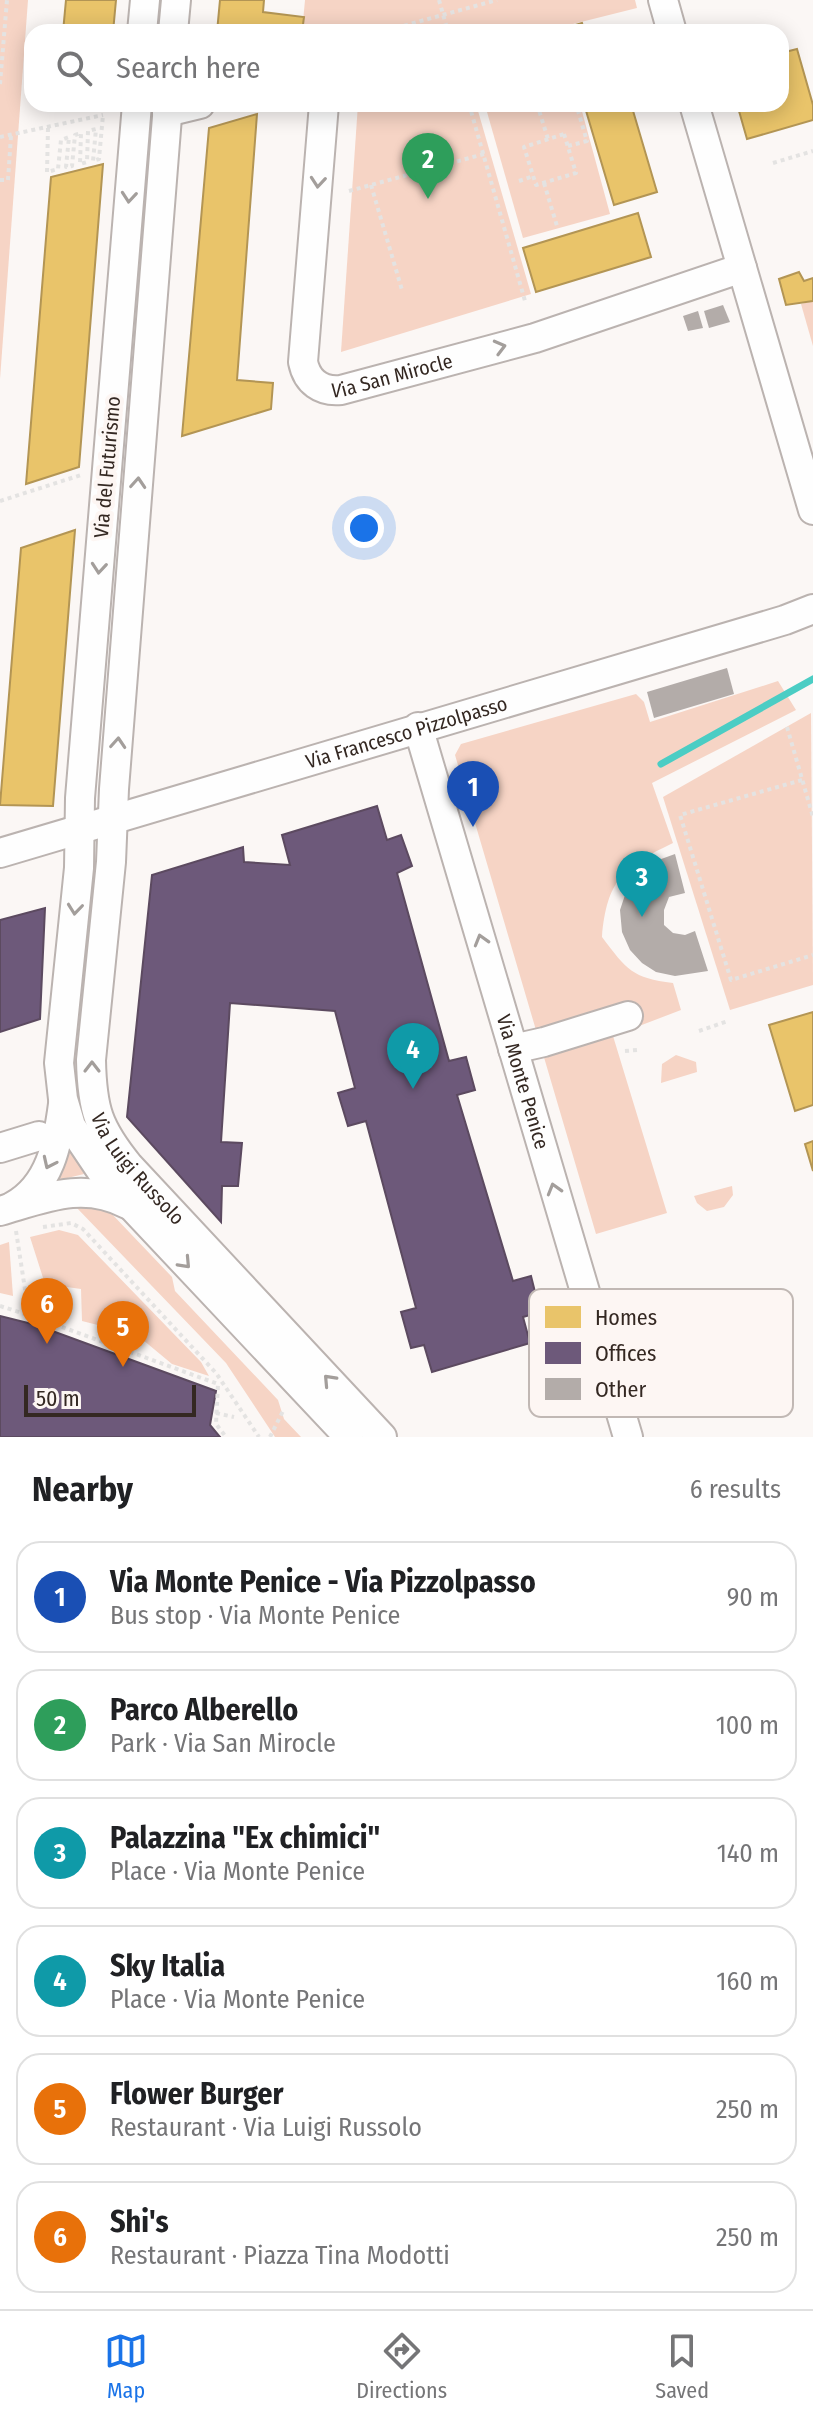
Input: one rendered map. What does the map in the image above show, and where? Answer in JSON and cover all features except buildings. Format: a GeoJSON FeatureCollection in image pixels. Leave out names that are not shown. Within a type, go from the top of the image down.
{"type":"FeatureCollection","features":[{"type":"Feature","properties":{"kind":"street"},"geometry":{"type":"LineString","coordinates":[[143,24],[145,0]]}},
{"type":"Feature","properties":{"kind":"street"},"geometry":{"type":"LineString","coordinates":[[174,24],[176,0]]}},
{"type":"Feature","properties":{"kind":"street"},"geometry":{"type":"LineString","coordinates":[[663,0],[670,24]]}},
{"type":"Feature","properties":{"kind":"street","name":"Via del Futurismo"},"geometry":{"type":"LineString","coordinates":[[80,831],[125,112]]}},
{"type":"Feature","properties":{"kind":"street","name":"Via del Futurismo"},"geometry":{"type":"LineString","coordinates":[[112,820],[167,112]]}},
{"type":"Feature","properties":{"kind":"street","name":"Via San Mirocle"},"geometry":{"type":"LineString","coordinates":[[323,112],[303,362],[307,375],[322,389],[341,390],[535,338],[742,268]]}},
{"type":"Feature","properties":{"kind":"street"},"geometry":{"type":"LineString","coordinates":[[696,112],[813,510]]}},
{"type":"Feature","properties":{"kind":"street","name":"Via Francesco Pizzolpasso"},"geometry":{"type":"LineString","coordinates":[[0,853],[770,625],[813,609]]}},
{"type":"Feature","properties":{"kind":"street","name":"Via Monte Penice"},"geometry":{"type":"LineString","coordinates":[[418,727],[584,1289]]}},
{"type":"Feature","properties":{"kind":"street","name":"Via Luigi Russolo"},"geometry":{"type":"LineString","coordinates":[[112,820],[111,862],[91,1060],[92,1089],[103,1132],[129,1166],[382,1437]]}},
{"type":"Feature","properties":{"kind":"street","name":"Via Luigi Russolo"},"geometry":{"type":"LineString","coordinates":[[80,831],[59,1063],[63,1099],[71,1126],[88,1155],[131,1206],[349,1437]]}},
{"type":"Feature","properties":{"kind":"street"},"geometry":{"type":"LineString","coordinates":[[513,1049],[628,1016]]}},
{"type":"Feature","properties":{"kind":"street"},"geometry":{"type":"LineString","coordinates":[[5,1209],[32,1191],[48,1168],[59,1139],[63,1099]]}},
{"type":"Feature","properties":{"kind":"street"},"geometry":{"type":"LineString","coordinates":[[0,1148],[39,1136]]}},
{"type":"Feature","properties":{"kind":"street"},"geometry":{"type":"LineString","coordinates":[[5,1209],[84,1191],[108,1195],[131,1206]]}},
{"type":"Feature","properties":{"kind":"street","name":"Via Monte Penice"},"geometry":{"type":"LineString","coordinates":[[622,1417],[628,1437]]}},
{"type":"Feature","properties":{"kind":"path"},"geometry":{"type":"LineString","coordinates":[[0,84],[7,0]]}},
{"type":"Feature","properties":{"kind":"path"},"geometry":{"type":"LineString","coordinates":[[439,0],[446,24]]}},
{"type":"Feature","properties":{"kind":"path"},"geometry":{"type":"LineString","coordinates":[[410,24],[497,0]]}},
{"type":"Feature","properties":{"kind":"path"},"geometry":{"type":"LineString","coordinates":[[0,137],[112,112]]}},
{"type":"Feature","properties":{"kind":"path"},"geometry":{"type":"LineString","coordinates":[[471,112],[525,301]]}},
{"type":"Feature","properties":{"kind":"path"},"geometry":{"type":"LineString","coordinates":[[540,112],[548,139]]}},
{"type":"Feature","properties":{"kind":"path"},"geometry":{"type":"LineString","coordinates":[[567,146],[587,141],[578,112]]}},
{"type":"Feature","properties":{"kind":"path"},"geometry":{"type":"LineString","coordinates":[[48,128],[47,172],[58,169],[61,140],[69,137],[66,167],[72,166],[75,135],[81,133],[80,164],[87,162],[88,131],[96,129],[93,161],[99,159],[103,115]]}},
{"type":"Feature","properties":{"kind":"path"},"geometry":{"type":"LineString","coordinates":[[564,134],[567,146],[576,173],[536,185],[524,147],[564,134]]}},
{"type":"Feature","properties":{"kind":"path"},"geometry":{"type":"LineString","coordinates":[[0,180],[8,180],[11,136]]}},
{"type":"Feature","properties":{"kind":"path"},"geometry":{"type":"LineString","coordinates":[[773,163],[813,151]]}},
{"type":"Feature","properties":{"kind":"path"},"geometry":{"type":"LineString","coordinates":[[349,191],[484,154]]}},
{"type":"Feature","properties":{"kind":"path"},"geometry":{"type":"LineString","coordinates":[[519,181],[534,176]]}},
{"type":"Feature","properties":{"kind":"path"},"geometry":{"type":"LineString","coordinates":[[544,183],[557,226]]}},
{"type":"Feature","properties":{"kind":"path"},"geometry":{"type":"LineString","coordinates":[[371,185],[402,290]]}},
{"type":"Feature","properties":{"kind":"path"},"geometry":{"type":"LineString","coordinates":[[0,501],[85,474]]}},
{"type":"Feature","properties":{"kind":"path"},"geometry":{"type":"LineString","coordinates":[[787,727],[813,817]]}},
{"type":"Feature","properties":{"kind":"path"},"geometry":{"type":"LineString","coordinates":[[802,780],[680,815],[731,980],[813,955]]}},
{"type":"Feature","properties":{"kind":"path"},"geometry":{"type":"LineString","coordinates":[[699,1031],[728,1021]]}},
{"type":"Feature","properties":{"kind":"path"},"geometry":{"type":"LineString","coordinates":[[625,1051],[637,1050]]}},
{"type":"Feature","properties":{"kind":"path"},"geometry":{"type":"LineString","coordinates":[[5,1209],[29,1315]]}},
{"type":"Feature","properties":{"kind":"path"},"geometry":{"type":"LineString","coordinates":[[30,1230],[71,1223],[83,1229],[216,1373],[259,1437]]}},
{"type":"Feature","properties":{"kind":"path"},"geometry":{"type":"LineString","coordinates":[[0,1306],[218,1384],[216,1424],[226,1437]]}},
{"type":"Feature","properties":{"kind":"path"},"geometry":{"type":"LineString","coordinates":[[270,1437],[284,1409]]}},
{"type":"Feature","properties":{"kind":"path"},"geometry":{"type":"LineString","coordinates":[[216,1413],[234,1417]]}},
{"type":"Feature","properties":{"kind":"shaded area"},"geometry":{"type":"Polygon","coordinates":[[[0,0],[28,0],[24,24],[0,379],[0,0]]]}},
{"type":"Feature","properties":{"kind":"shaded area"},"geometry":{"type":"Polygon","coordinates":[[[305,0],[635,0],[637,8],[573,24],[303,24],[305,0]]]}},
{"type":"Feature","properties":{"kind":"shaded area"},"geometry":{"type":"Polygon","coordinates":[[[357,112],[478,112],[531,294],[341,352],[357,112]]]}},
{"type":"Feature","properties":{"kind":"shaded area"},"geometry":{"type":"Polygon","coordinates":[[[487,112],[582,112],[610,214],[523,238],[487,112]]]}},
{"type":"Feature","properties":{"kind":"shaded area"},"geometry":{"type":"Polygon","coordinates":[[[813,301],[813,346],[801,304],[813,301]]]}},
{"type":"Feature","properties":{"kind":"shaded area"},"geometry":{"type":"Polygon","coordinates":[[[778,681],[796,710],[652,783],[673,843],[630,868],[613,889],[608,902],[602,937],[618,957],[639,975],[673,983],[681,1010],[613,1036],[667,1213],[596,1234],[455,755],[461,744],[636,694],[644,702],[650,722],[778,681]]]}},
{"type":"Feature","properties":{"kind":"shaded area"},"geometry":{"type":"Polygon","coordinates":[[[811,713],[813,985],[730,1010],[663,797],[811,713]]]}},
{"type":"Feature","properties":{"kind":"shaded area"},"geometry":{"type":"Polygon","coordinates":[[[676,1055],[696,1062],[697,1072],[661,1083],[662,1064],[676,1055]]]}},
{"type":"Feature","properties":{"kind":"shaded area"},"geometry":{"type":"Polygon","coordinates":[[[67,1139],[84,1174],[51,1182],[67,1139]]]}},
{"type":"Feature","properties":{"kind":"shaded area"},"geometry":{"type":"Polygon","coordinates":[[[732,1186],[733,1195],[724,1207],[707,1211],[694,1196],[732,1186]]]}},
{"type":"Feature","properties":{"kind":"shaded area"},"geometry":{"type":"Polygon","coordinates":[[[97,1203],[110,1212],[172,1277],[175,1291],[278,1400],[284,1419],[301,1437],[275,1437],[226,1363],[76,1207],[97,1203]]]}},
{"type":"Feature","properties":{"kind":"shaded area"},"geometry":{"type":"Polygon","coordinates":[[[59,1230],[78,1235],[201,1362],[209,1376],[172,1364],[137,1335],[82,1321],[81,1289],[45,1284],[30,1237],[59,1230]]]}},
{"type":"Feature","properties":{"kind":"shaded area"},"geometry":{"type":"Polygon","coordinates":[[[9,1242],[13,1296],[0,1293],[0,1245],[9,1242]]]}},
{"type":"Feature","properties":{"kind":"waterway"},"geometry":{"type":"LineString","coordinates":[[661,764],[813,679]]}},
{"type":"Feature","properties":{"kind":"place","name":"Parco Alberello"},"geometry":{"type":"Point","coordinates":[428,199]}},
{"type":"Feature","properties":{"kind":"place","name":"Via Monte Penice - Via Pizzolpasso"},"geometry":{"type":"Point","coordinates":[473,827]}},
{"type":"Feature","properties":{"kind":"place","name":"Palazzina \"Ex chimici\""},"geometry":{"type":"Point","coordinates":[642,917]}},
{"type":"Feature","properties":{"kind":"place","name":"Sky Italia"},"geometry":{"type":"Point","coordinates":[413,1089]}},
{"type":"Feature","properties":{"kind":"place","name":"Shi's"},"geometry":{"type":"Point","coordinates":[47,1344]}},
{"type":"Feature","properties":{"kind":"place","name":"Flower Burger"},"geometry":{"type":"Point","coordinates":[123,1367]}}]}
